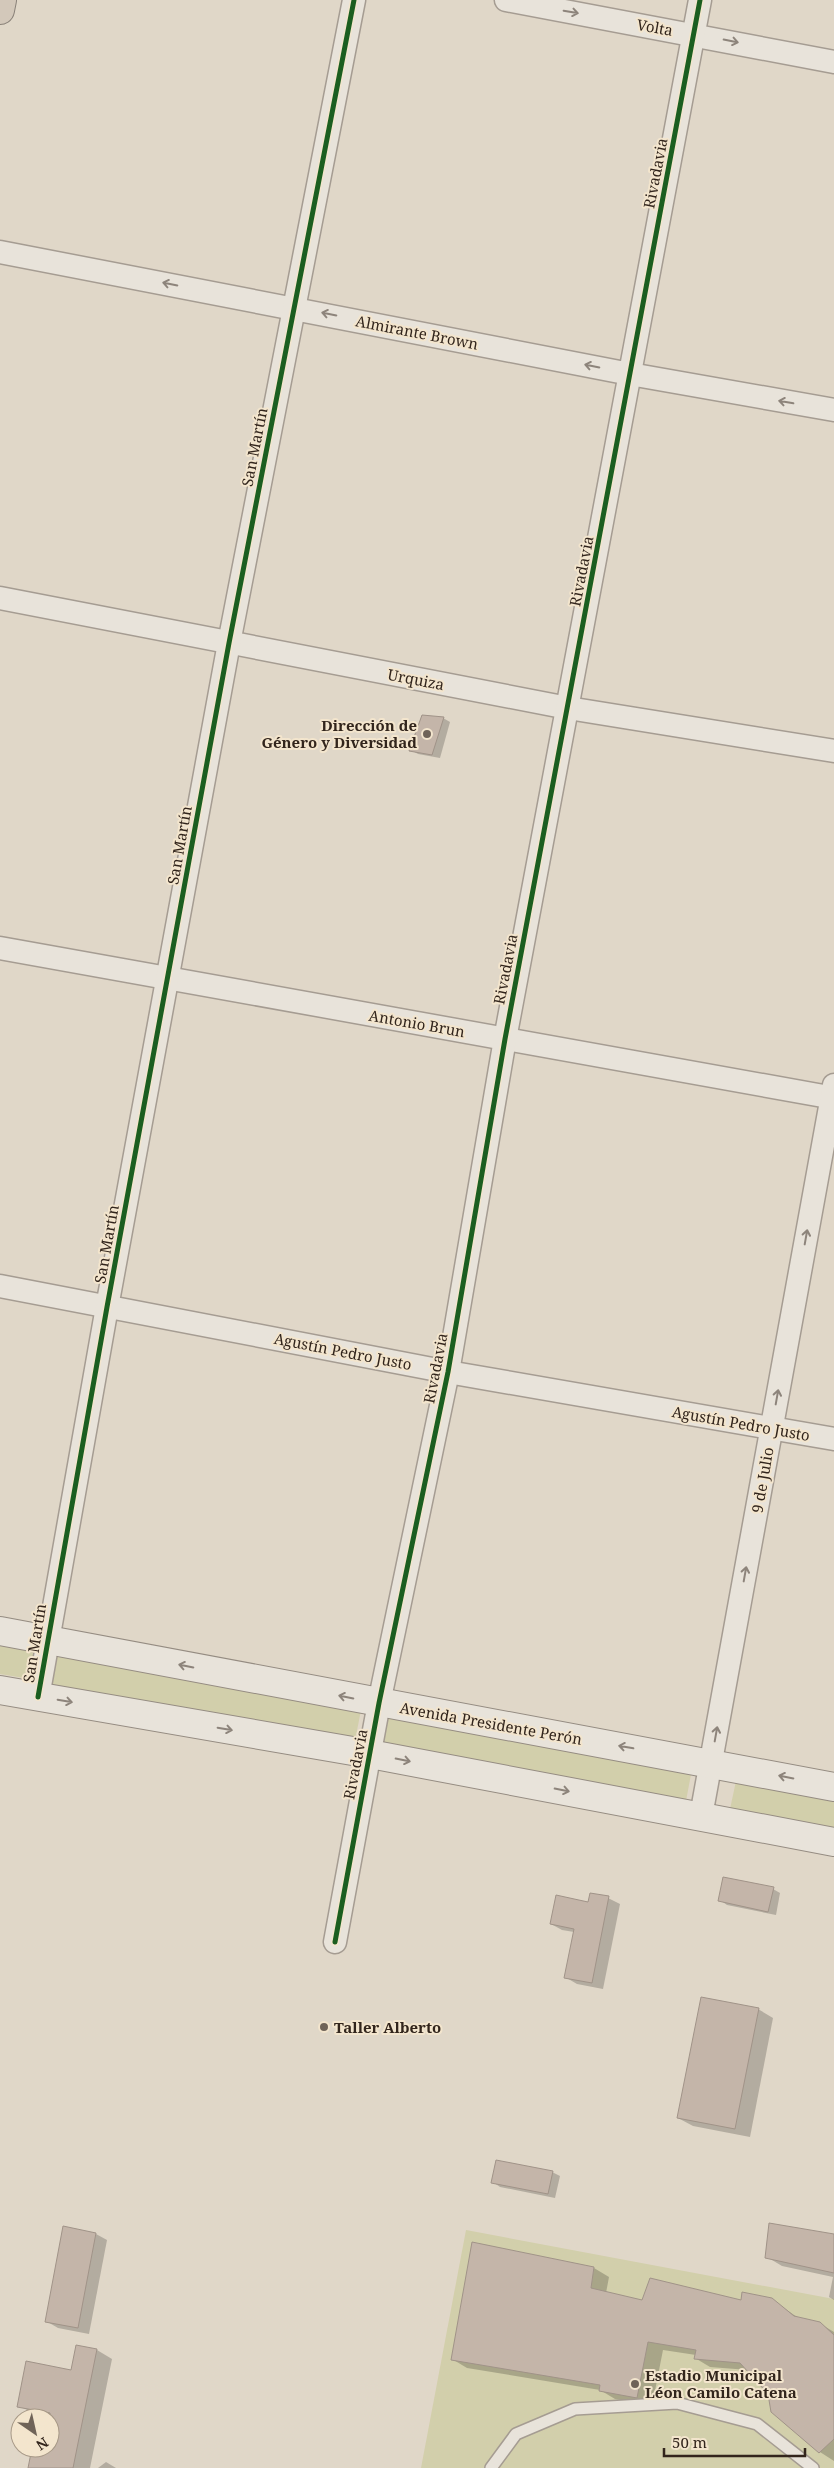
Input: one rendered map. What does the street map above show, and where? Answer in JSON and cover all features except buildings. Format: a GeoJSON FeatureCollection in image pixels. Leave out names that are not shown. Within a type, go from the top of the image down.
{"type":"FeatureCollection","features":[{"type":"Feature","properties":{"kind":"highway"},"geometry":{"type":"LineString","coordinates":[[0,10],[2,0]]}},
{"type":"Feature","properties":{"kind":"main road","name":"Avenida Presidente Perón"},"geometry":{"type":"LineString","coordinates":[[0,1631],[834,1787]]}},
{"type":"Feature","properties":{"kind":"main road"},"geometry":{"type":"LineString","coordinates":[[0,1690],[370,1754],[834,1842]]}},
{"type":"Feature","properties":{"kind":"street","name":"San Martín"},"geometry":{"type":"LineString","coordinates":[[38,1697],[107,1307],[229,643],[354,0]]}},
{"type":"Feature","properties":{"kind":"street","name":"Volta"},"geometry":{"type":"LineString","coordinates":[[506,0],[694,34],[834,62]]}},
{"type":"Feature","properties":{"kind":"street","name":"Rivadavia"},"geometry":{"type":"LineString","coordinates":[[335,1942],[379,1703],[448,1372],[505,1039],[700,0]]}},
{"type":"Feature","properties":{"kind":"street","name":"Almirante Brown"},"geometry":{"type":"LineString","coordinates":[[0,252],[294,307],[630,374],[834,410]]}},
{"type":"Feature","properties":{"kind":"street","name":"Urquiza"},"geometry":{"type":"LineString","coordinates":[[0,598],[568,708],[834,751]]}},
{"type":"Feature","properties":{"kind":"street","name":"Antonio Brun"},"geometry":{"type":"LineString","coordinates":[[0,948],[505,1039],[833,1093]]}},
{"type":"Feature","properties":{"kind":"street","name":"9 de Julio"},"geometry":{"type":"LineString","coordinates":[[701,1816],[833,1093]]}},
{"type":"Feature","properties":{"kind":"street","name":"Agustín Pedro Justo"},"geometry":{"type":"LineString","coordinates":[[0,1286],[448,1372],[834,1439]]}},
{"type":"Feature","properties":{"kind":"lane"},"geometry":{"type":"LineString","coordinates":[[491,2468],[516,2434],[575,2409],[677,2403],[757,2424],[813,2468]]}},
{"type":"Feature","properties":{"kind":"shaded area"},"geometry":{"type":"Polygon","coordinates":[[[0,1641],[36,1648],[30,1679],[0,1674],[0,1641]]]}},
{"type":"Feature","properties":{"kind":"shaded area"},"geometry":{"type":"Polygon","coordinates":[[[56,1655],[361,1710],[355,1741],[51,1687],[56,1655]]]}},
{"type":"Feature","properties":{"kind":"shaded area"},"geometry":{"type":"Polygon","coordinates":[[[388,1715],[692,1769],[686,1801],[382,1746],[388,1715]]]}},
{"type":"Feature","properties":{"kind":"shaded area"},"geometry":{"type":"Polygon","coordinates":[[[736,1781],[834,1799],[834,1828],[730,1809],[736,1781]]]}},
{"type":"Feature","properties":{"kind":"shaded area","name":"Estadio Municipal Léon Camilo Catena"},"geometry":{"type":"Polygon","coordinates":[[[466,2230],[834,2299],[834,2468],[421,2468],[466,2230]]]}},
{"type":"Feature","properties":{"kind":"cycle path"},"geometry":{"type":"LineString","coordinates":[[38,1697],[107,1307],[229,643],[354,0]]}},
{"type":"Feature","properties":{"kind":"cycle path"},"geometry":{"type":"LineString","coordinates":[[335,1942],[379,1703],[448,1372],[505,1039],[700,0]]}},
{"type":"Feature","properties":{"kind":"place","name":"Dirección de Género y Diversidad"},"geometry":{"type":"Point","coordinates":[427,734]}},
{"type":"Feature","properties":{"kind":"place","name":"Taller Alberto"},"geometry":{"type":"Point","coordinates":[324,2027]}},
{"type":"Feature","properties":{"kind":"place","name":"Estadio Municipal Léon Camilo Catena"},"geometry":{"type":"Point","coordinates":[635,2384]}}]}
